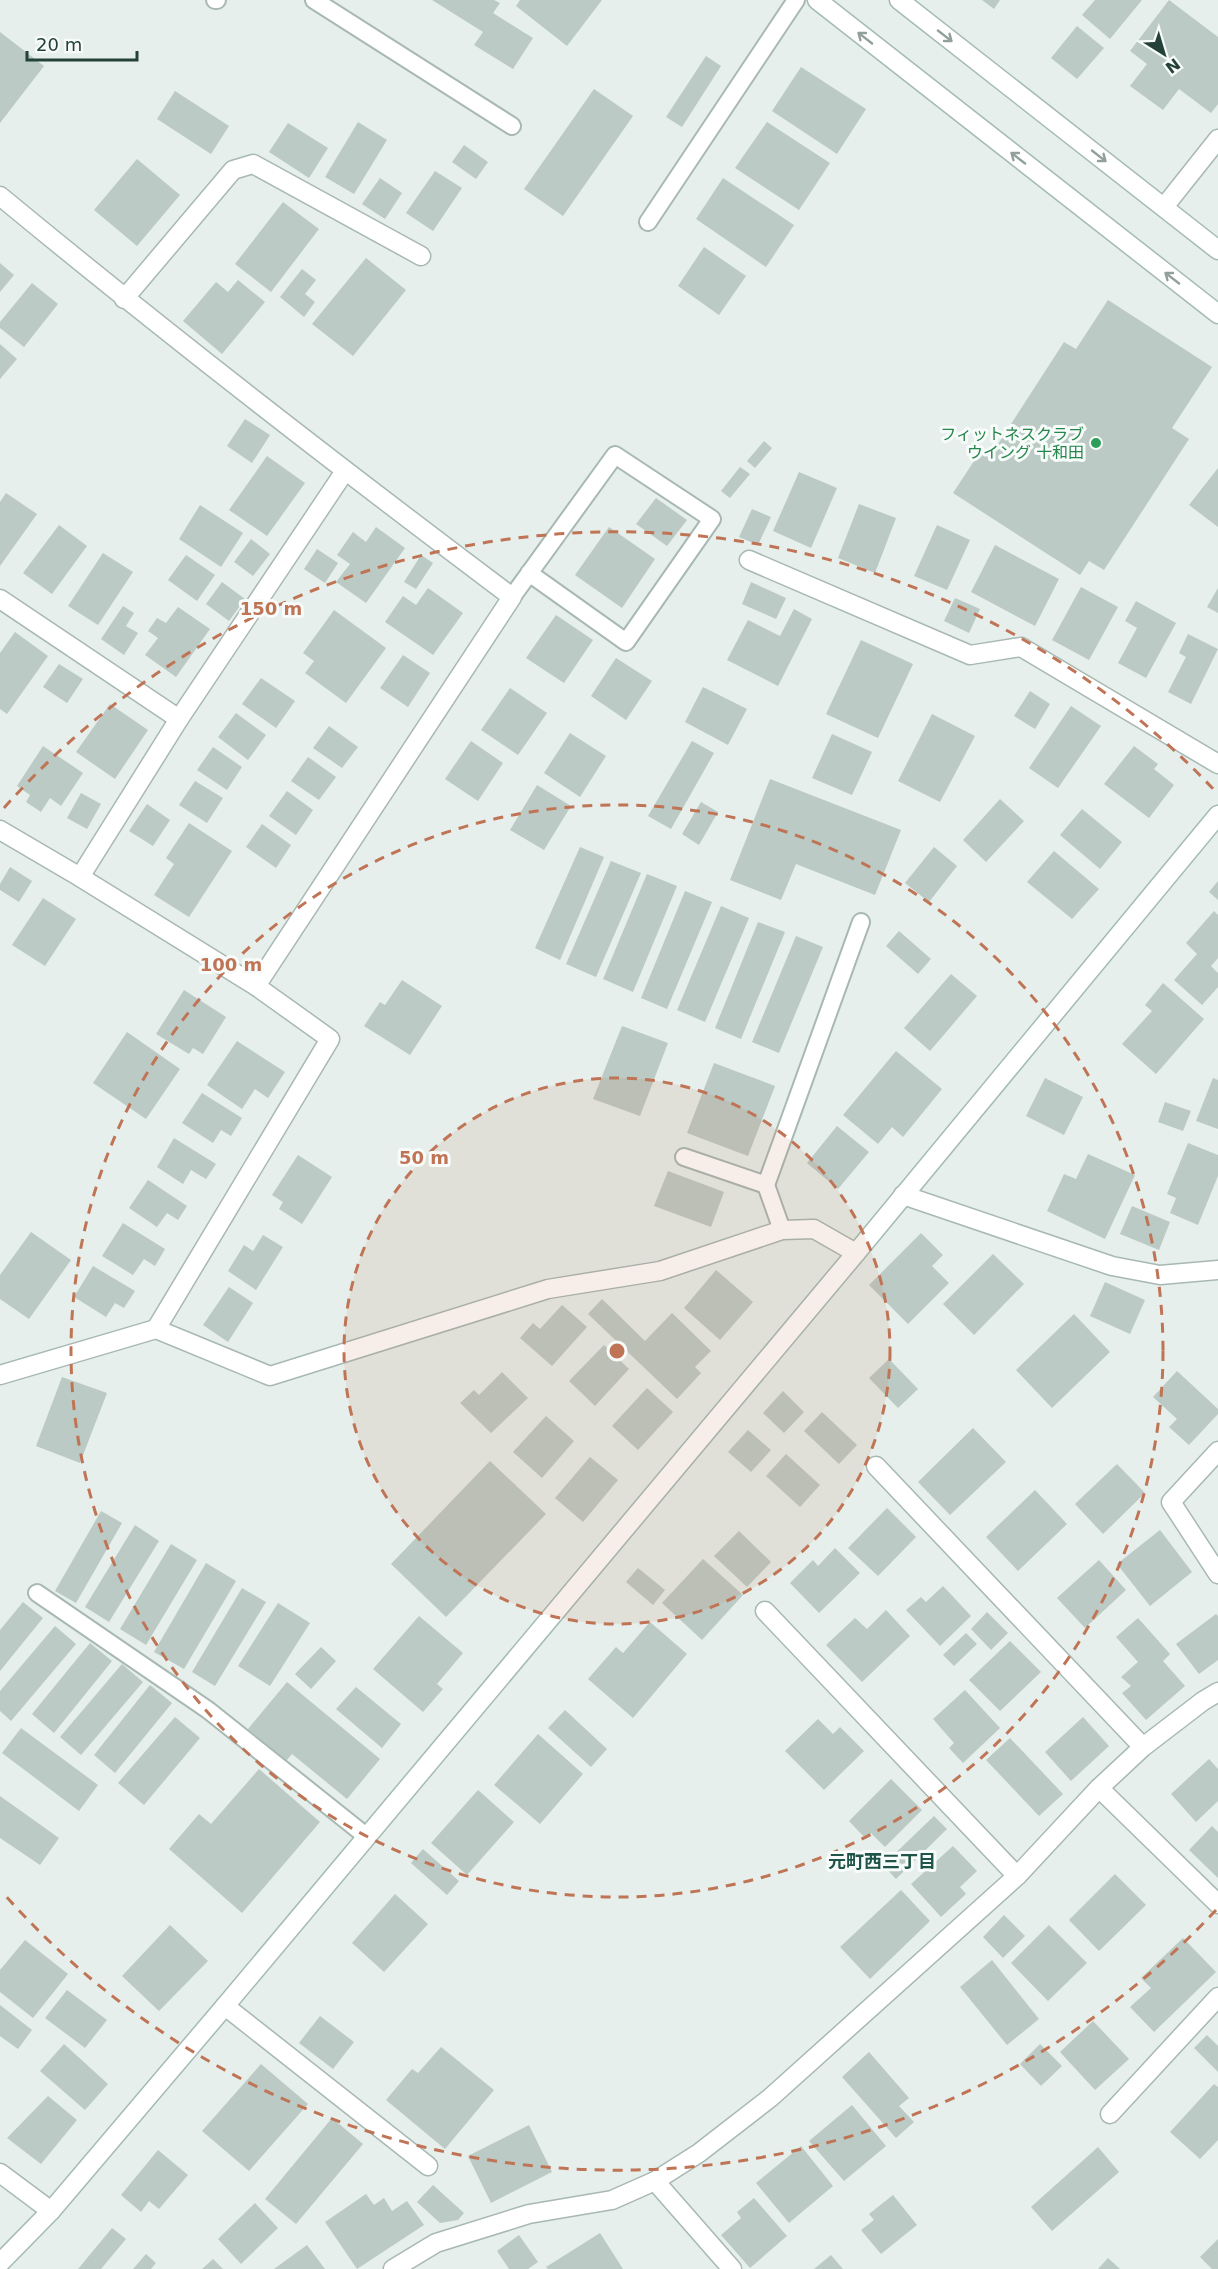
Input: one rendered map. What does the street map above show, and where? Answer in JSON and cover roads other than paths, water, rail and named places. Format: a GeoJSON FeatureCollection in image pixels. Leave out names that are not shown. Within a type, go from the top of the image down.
{"type":"FeatureCollection","features":[{"type":"Feature","properties":{"kind":"street"},"geometry":{"type":"LineString","coordinates":[[817,0],[1218,314]]}},
{"type":"Feature","properties":{"kind":"street"},"geometry":{"type":"LineString","coordinates":[[899,0],[1218,250]]}},
{"type":"Feature","properties":{"kind":"street"},"geometry":{"type":"LineString","coordinates":[[1164,207],[1218,139]]}},
{"type":"Feature","properties":{"kind":"street"},"geometry":{"type":"LineString","coordinates":[[124,299],[234,170],[253,164],[421,256]]}},
{"type":"Feature","properties":{"kind":"street"},"geometry":{"type":"LineString","coordinates":[[0,196],[124,299],[512,597],[256,986]]}},
{"type":"Feature","properties":{"kind":"street"},"geometry":{"type":"LineString","coordinates":[[80,877],[179,719],[345,471]]}},
{"type":"Feature","properties":{"kind":"street"},"geometry":{"type":"LineString","coordinates":[[749,560],[970,655],[1021,647],[1218,764]]}},
{"type":"Feature","properties":{"kind":"street"},"geometry":{"type":"LineString","coordinates":[[0,599],[179,719]]}},
{"type":"Feature","properties":{"kind":"street"},"geometry":{"type":"LineString","coordinates":[[0,2263],[51,2211],[225,2006],[856,1253],[1218,815]]}},
{"type":"Feature","properties":{"kind":"street"},"geometry":{"type":"LineString","coordinates":[[0,831],[80,877],[256,986],[330,1039],[156,1329]]}},
{"type":"Feature","properties":{"kind":"street"},"geometry":{"type":"LineString","coordinates":[[903,1195],[1112,1266],[1160,1275],[1216,1265]]}},
{"type":"Feature","properties":{"kind":"street"},"geometry":{"type":"LineString","coordinates":[[0,1375],[156,1329],[270,1376],[548,1289],[660,1270],[782,1230],[814,1229],[856,1253]]}},
{"type":"Feature","properties":{"kind":"street"},"geometry":{"type":"LineString","coordinates":[[1218,1451],[1171,1502],[1218,1574]]}},
{"type":"Feature","properties":{"kind":"street"},"geometry":{"type":"LineString","coordinates":[[876,1466],[1143,1747]]}},
{"type":"Feature","properties":{"kind":"street"},"geometry":{"type":"LineString","coordinates":[[765,1611],[1017,1876]]}},
{"type":"Feature","properties":{"kind":"street"},"geometry":{"type":"LineString","coordinates":[[393,2269],[436,2243],[529,2214],[612,2199],[655,2181],[699,2153],[770,2098],[1017,1876],[1099,1788],[1143,1747],[1218,1692]]}},
{"type":"Feature","properties":{"kind":"street"},"geometry":{"type":"LineString","coordinates":[[1099,1788],[1218,1904]]}},
{"type":"Feature","properties":{"kind":"street"},"geometry":{"type":"LineString","coordinates":[[1110,2114],[1218,1997]]}},
{"type":"Feature","properties":{"kind":"street"},"geometry":{"type":"LineString","coordinates":[[225,2006],[428,2166]]}},
{"type":"Feature","properties":{"kind":"street"},"geometry":{"type":"LineString","coordinates":[[0,2173],[51,2211]]}},
{"type":"Feature","properties":{"kind":"street"},"geometry":{"type":"LineString","coordinates":[[655,2181],[732,2269]]}},
{"type":"Feature","properties":{"kind":"lane"},"geometry":{"type":"LineString","coordinates":[[314,0],[512,126]]}},
{"type":"Feature","properties":{"kind":"lane"},"geometry":{"type":"LineString","coordinates":[[648,222],[796,0]]}},
{"type":"Feature","properties":{"kind":"lane"},"geometry":{"type":"LineString","coordinates":[[512,597],[529,573],[615,455],[712,519],[626,642],[529,573]]}},
{"type":"Feature","properties":{"kind":"lane"},"geometry":{"type":"LineString","coordinates":[[782,1230],[766,1185],[861,922]]}},
{"type":"Feature","properties":{"kind":"lane"},"geometry":{"type":"LineString","coordinates":[[684,1158],[766,1185]]}},
{"type":"Feature","properties":{"kind":"lane"},"geometry":{"type":"LineString","coordinates":[[37,1593],[208,1710],[366,1836]]}},
{"type":"Feature","properties":{"kind":"place","name":"フィットネスクラブ ウイング 十和田"},"geometry":{"type":"Point","coordinates":[1096,443]}},
{"type":"Feature","properties":{"kind":"district","name":"元町西三丁目"},"geometry":{"type":"Point","coordinates":[882,1862]}}]}
